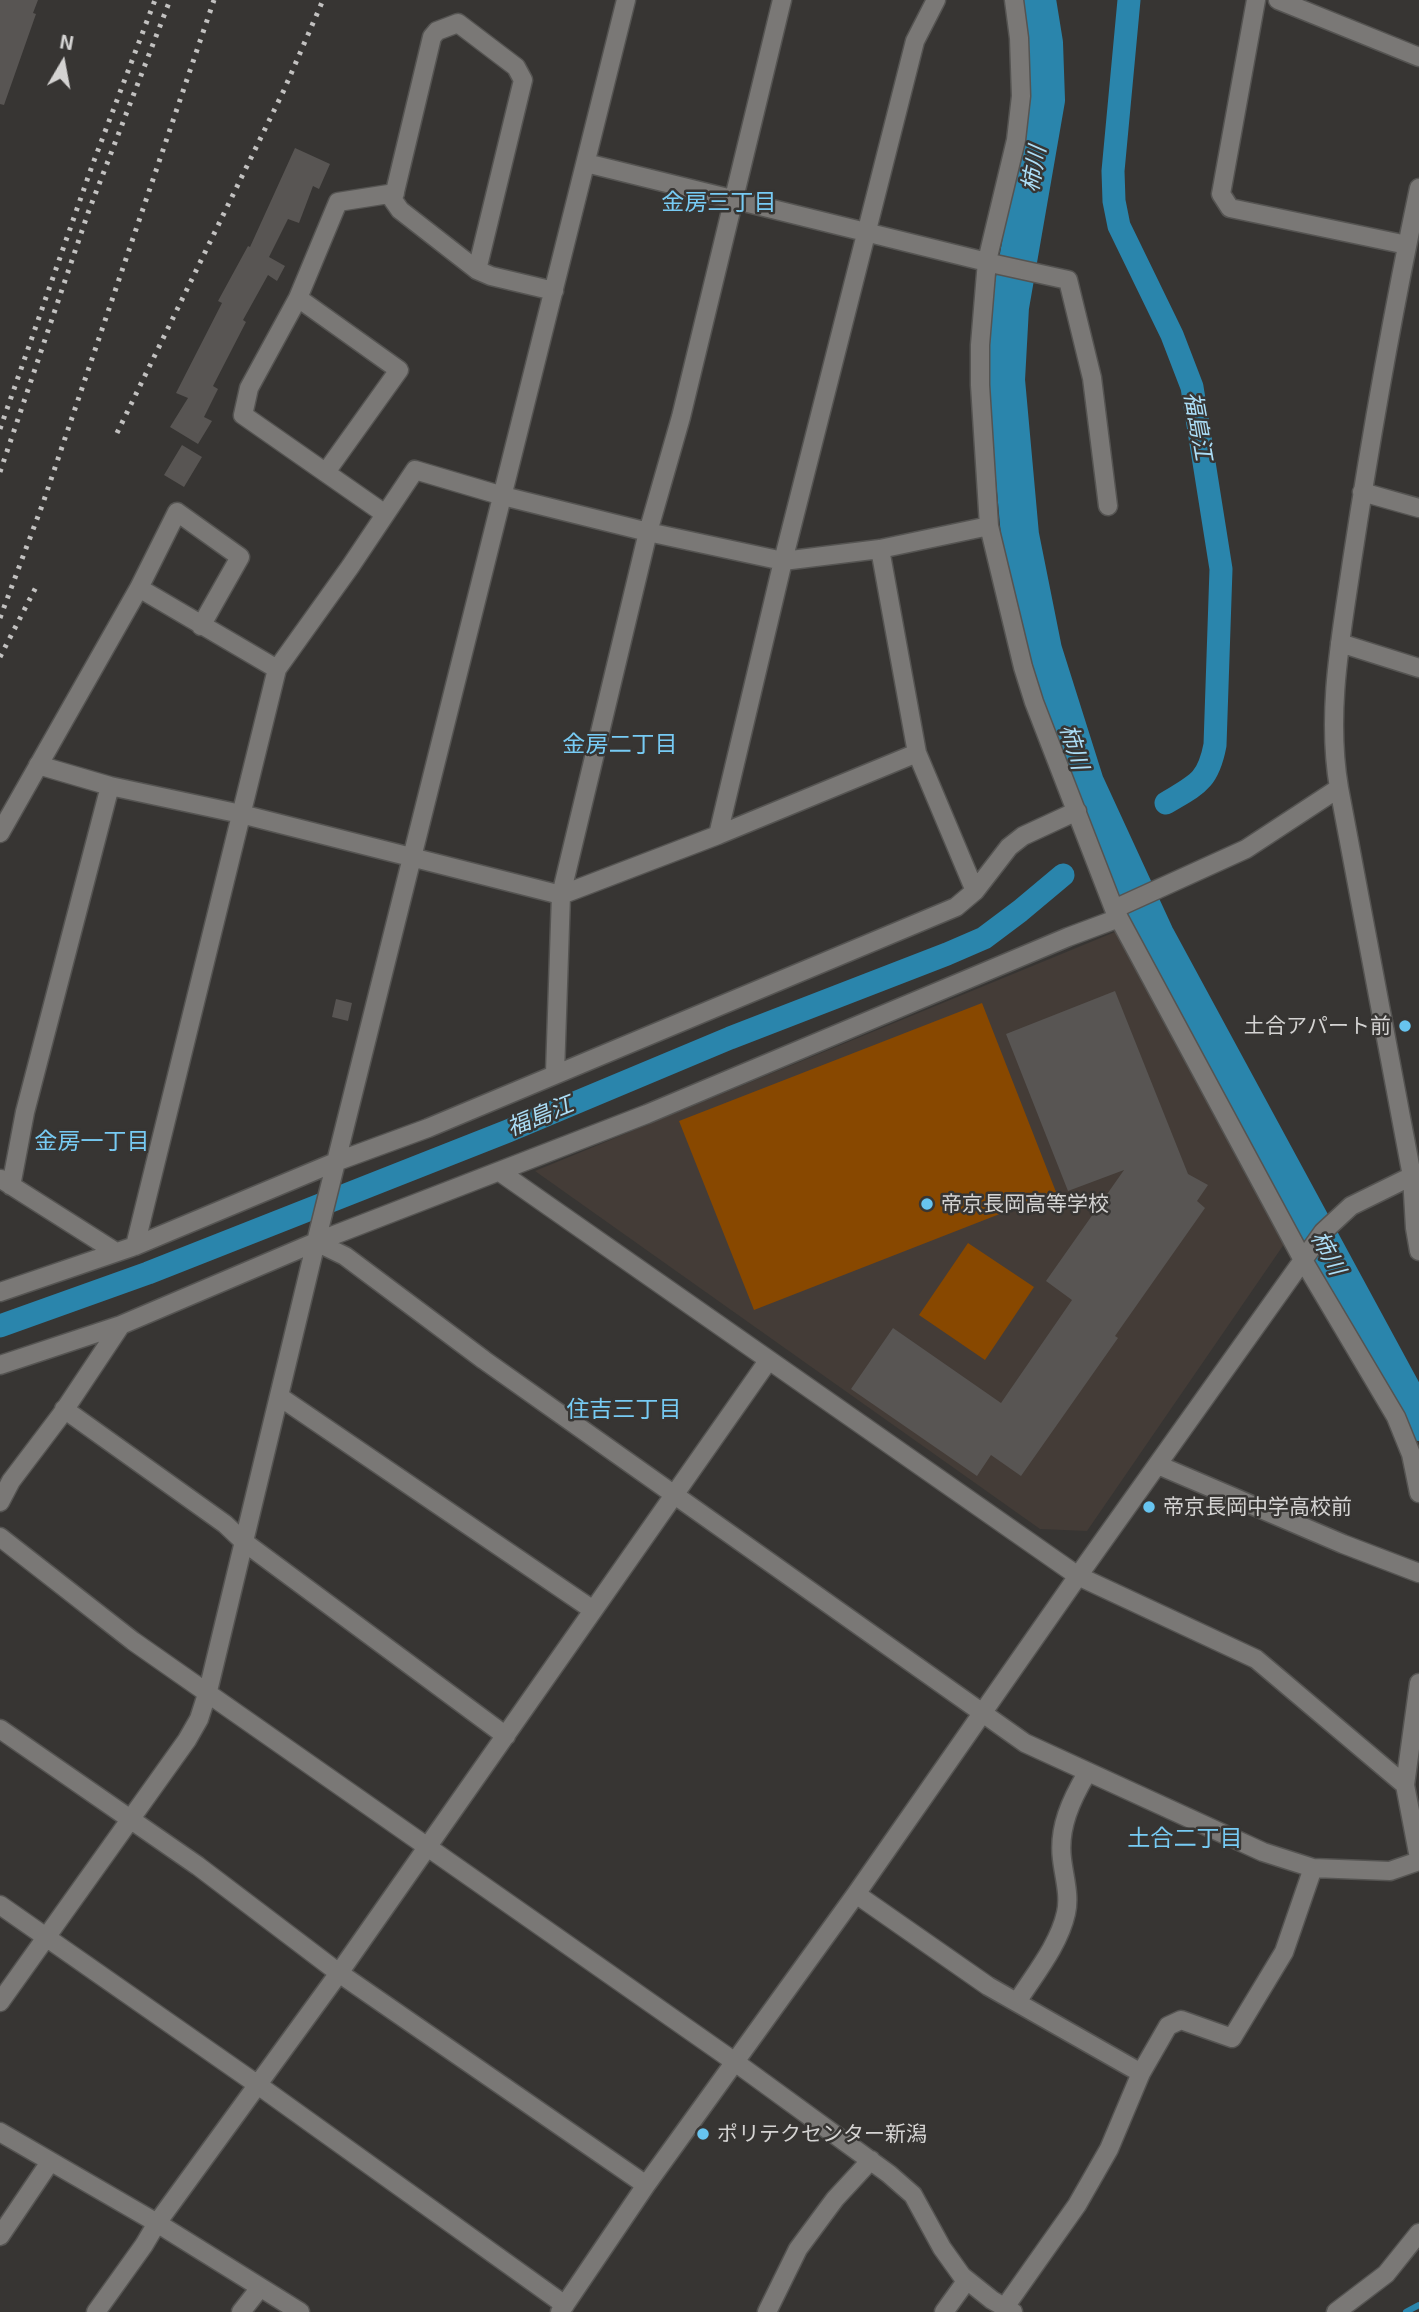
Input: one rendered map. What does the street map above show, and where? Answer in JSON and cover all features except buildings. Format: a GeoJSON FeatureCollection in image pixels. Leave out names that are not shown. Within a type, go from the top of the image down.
{"type":"FeatureCollection","features":[{"type":"Feature","properties":{"kind":"street"},"geometry":{"type":"LineString","coordinates":[[0,2002],[187,1740],[199,1718],[208,1691],[318,1235],[626,0]]}},
{"type":"Feature","properties":{"kind":"street"},"geometry":{"type":"LineString","coordinates":[[555,1073],[561,895],[648,532],[681,417],[782,0]]}},
{"type":"Feature","properties":{"kind":"street"},"geometry":{"type":"LineString","coordinates":[[718,835],[783,561],[915,41],[936,0]]}},
{"type":"Feature","properties":{"kind":"street"},"geometry":{"type":"LineString","coordinates":[[1014,0],[1019,38],[1021,96],[1016,140],[991,263],[980,345],[980,384],[989,526],[1023,667],[1034,702],[1119,911],[1396,1417],[1411,1454],[1419,1493]]}},
{"type":"Feature","properties":{"kind":"street"},"geometry":{"type":"LineString","coordinates":[[1256,0],[1222,194],[1230,208],[1407,245]]}},
{"type":"Feature","properties":{"kind":"street"},"geometry":{"type":"LineString","coordinates":[[1278,0],[1419,57]]}},
{"type":"Feature","properties":{"kind":"street"},"geometry":{"type":"LineString","coordinates":[[477,270],[523,80],[516,66],[458,23],[437,31],[432,37],[393,200],[400,210],[477,270],[491,276],[554,291]]}},
{"type":"Feature","properties":{"kind":"street"},"geometry":{"type":"LineString","coordinates":[[586,163],[1068,280],[1092,378],[1108,506]]}},
{"type":"Feature","properties":{"kind":"street"},"geometry":{"type":"LineString","coordinates":[[1419,188],[1363,492],[1335,680],[1333,739],[1339,788],[1412,1176],[1419,1251]]}},
{"type":"Feature","properties":{"kind":"street"},"geometry":{"type":"LineString","coordinates":[[385,513],[243,415],[249,388],[298,298],[338,202],[395,193]]}},
{"type":"Feature","properties":{"kind":"street"},"geometry":{"type":"LineString","coordinates":[[298,298],[399,370],[326,472]]}},
{"type":"Feature","properties":{"kind":"street"},"geometry":{"type":"LineString","coordinates":[[135,1246],[277,669],[415,470],[503,496],[648,532],[783,561],[880,549],[989,526]]}},
{"type":"Feature","properties":{"kind":"street"},"geometry":{"type":"LineString","coordinates":[[1363,492],[1419,508]]}},
{"type":"Feature","properties":{"kind":"street"},"geometry":{"type":"LineString","coordinates":[[0,834],[139,588],[177,512],[240,557],[201,626]]}},
{"type":"Feature","properties":{"kind":"street"},"geometry":{"type":"LineString","coordinates":[[880,549],[917,753],[975,891]]}},
{"type":"Feature","properties":{"kind":"street"},"geometry":{"type":"LineString","coordinates":[[139,588],[277,669]]}},
{"type":"Feature","properties":{"kind":"street"},"geometry":{"type":"LineString","coordinates":[[1340,643],[1419,668]]}},
{"type":"Feature","properties":{"kind":"street"},"geometry":{"type":"LineString","coordinates":[[38,765],[110,786],[241,814],[561,895],[718,835],[917,753]]}},
{"type":"Feature","properties":{"kind":"street"},"geometry":{"type":"LineString","coordinates":[[110,786],[5,1182],[116,1252]]}},
{"type":"Feature","properties":{"kind":"street"},"geometry":{"type":"LineString","coordinates":[[0,1365],[121,1325],[318,1235],[500,1172],[647,1114],[1068,937],[1158,890],[1247,849],[1339,788]]}},
{"type":"Feature","properties":{"kind":"street"},"geometry":{"type":"LineString","coordinates":[[0,1292],[135,1246],[335,1169],[555,1073],[956,907],[975,891],[1009,847],[1023,836],[1077,811]]}},
{"type":"Feature","properties":{"kind":"street"},"geometry":{"type":"LineString","coordinates":[[500,1172],[1078,1576],[1256,1659],[1405,1785]]}},
{"type":"Feature","properties":{"kind":"street"},"geometry":{"type":"LineString","coordinates":[[0,1905],[258,2085],[563,2309],[646,2185],[856,1894],[1308,1253],[1338,1218],[1357,1203],[1412,1176]]}},
{"type":"Feature","properties":{"kind":"street"},"geometry":{"type":"LineString","coordinates":[[318,1235],[484,1360],[1025,1744],[1263,1852],[1313,1868],[1390,1871],[1419,1859],[1405,1785],[1419,1683]]}},
{"type":"Feature","properties":{"kind":"street"},"geometry":{"type":"LineString","coordinates":[[0,1502],[10,1482],[121,1325]]}},
{"type":"Feature","properties":{"kind":"street"},"geometry":{"type":"LineString","coordinates":[[96,2312],[157,2223],[339,1973],[768,1361]]}},
{"type":"Feature","properties":{"kind":"street"},"geometry":{"type":"LineString","coordinates":[[280,1397],[593,1610]]}},
{"type":"Feature","properties":{"kind":"street"},"geometry":{"type":"LineString","coordinates":[[64,1409],[225,1524],[244,1542],[506,1736]]}},
{"type":"Feature","properties":{"kind":"street"},"geometry":{"type":"LineString","coordinates":[[1158,1465],[1343,1544],[1419,1573]]}},
{"type":"Feature","properties":{"kind":"street"},"geometry":{"type":"LineString","coordinates":[[0,1537],[133,1641],[208,1691],[872,2160],[913,2194],[942,2248],[967,2280],[1009,2310],[1077,2205],[1109,2149],[1141,2073],[1168,2026],[1181,2020],[1232,2038],[1284,1952],[1313,1868]]}},
{"type":"Feature","properties":{"kind":"street"},"geometry":{"type":"LineString","coordinates":[[0,1729],[198,1867],[339,1973],[646,2185]]}},
{"type":"Feature","properties":{"kind":"street"},"geometry":{"type":"LineString","coordinates":[[1017,2002],[1053,1945],[1066,1911],[1067,1882],[1061,1843],[1062,1830],[1069,1807],[1087,1773]]}},
{"type":"Feature","properties":{"kind":"street"},"geometry":{"type":"LineString","coordinates":[[856,1894],[988,1986],[1141,2073]]}},
{"type":"Feature","properties":{"kind":"street"},"geometry":{"type":"LineString","coordinates":[[0,2132],[157,2223],[300,2312]]}},
{"type":"Feature","properties":{"kind":"street"},"geometry":{"type":"LineString","coordinates":[[767,2312],[798,2249],[835,2199],[872,2160]]}},
{"type":"Feature","properties":{"kind":"street"},"geometry":{"type":"LineString","coordinates":[[0,2236],[50,2162]]}},
{"type":"Feature","properties":{"kind":"street"},"geometry":{"type":"LineString","coordinates":[[1336,2312],[1387,2274],[1419,2233]]}},
{"type":"Feature","properties":{"kind":"street"},"geometry":{"type":"LineString","coordinates":[[944,2312],[967,2280]]}},
{"type":"Feature","properties":{"kind":"street"},"geometry":{"type":"LineString","coordinates":[[241,2312],[259,2288]]}},
{"type":"Feature","properties":{"kind":"shaded area","name":"帝京長岡高等学校"},"geometry":{"type":"Polygon","coordinates":[[[1127,927],[1289,1237],[1087,1531],[1040,1529],[535,1171],[1127,927]]]}},
{"type":"Feature","properties":{"kind":"shaded area"},"geometry":{"type":"Polygon","coordinates":[[[982,1003],[1056,1192],[754,1310],[679,1121],[982,1003]]]}},
{"type":"Feature","properties":{"kind":"shaded area"},"geometry":{"type":"Polygon","coordinates":[[[968,1243],[1034,1287],[985,1360],[919,1315],[968,1243]]]}},
{"type":"Feature","properties":{"kind":"waterway","name":"柿川"},"geometry":{"type":"LineString","coordinates":[[1037,0],[1044,43],[1046,100],[1010,307],[1006,380],[1020,535],[1043,650],[1085,783],[1155,935],[1419,1422]]}},
{"type":"Feature","properties":{"kind":"waterway","name":"福島江"},"geometry":{"type":"LineString","coordinates":[[1129,0],[1113,171],[1114,201],[1119,226],[1172,335],[1192,387],[1221,569],[1215,745],[1209,767],[1199,781],[1166,803]]}},
{"type":"Feature","properties":{"kind":"waterway","name":"福島江"},"geometry":{"type":"LineString","coordinates":[[0,1326],[148,1273],[508,1131],[730,1038],[947,954],[984,938],[1063,875]]}},
{"type":"Feature","properties":{"kind":"waterway"},"geometry":{"type":"LineString","coordinates":[[1406,2312],[1419,2305]]}},
{"type":"Feature","properties":{"kind":"railway"},"geometry":{"type":"LineString","coordinates":[[0,429],[92,166],[155,0]]}},
{"type":"Feature","properties":{"kind":"railway"},"geometry":{"type":"LineString","coordinates":[[0,472],[88,213],[170,0]]}},
{"type":"Feature","properties":{"kind":"railway"},"geometry":{"type":"LineString","coordinates":[[0,618],[43,503],[214,0]]}},
{"type":"Feature","properties":{"kind":"railway"},"geometry":{"type":"LineString","coordinates":[[117,433],[284,90],[323,0]]}},
{"type":"Feature","properties":{"kind":"railway"},"geometry":{"type":"LineString","coordinates":[[0,657],[36,587]]}},
{"type":"Feature","properties":{"kind":"place","name":"土合アパート前"},"geometry":{"type":"Point","coordinates":[1405,1026]}},
{"type":"Feature","properties":{"kind":"place","name":"帝京長岡高等学校"},"geometry":{"type":"Point","coordinates":[927,1204]}},
{"type":"Feature","properties":{"kind":"place","name":"帝京長岡中学高校前"},"geometry":{"type":"Point","coordinates":[1149,1507]}},
{"type":"Feature","properties":{"kind":"place","name":"ポリテクセンター新潟"},"geometry":{"type":"Point","coordinates":[703,2134]}},
{"type":"Feature","properties":{"kind":"district","name":"金房三丁目"},"geometry":{"type":"Point","coordinates":[719,202]}},
{"type":"Feature","properties":{"kind":"district","name":"金房二丁目"},"geometry":{"type":"Point","coordinates":[620,744]}},
{"type":"Feature","properties":{"kind":"district","name":"金房一丁目"},"geometry":{"type":"Point","coordinates":[92,1141]}},
{"type":"Feature","properties":{"kind":"district","name":"住吉三丁目"},"geometry":{"type":"Point","coordinates":[624,1409]}},
{"type":"Feature","properties":{"kind":"district","name":"土合二丁目"},"geometry":{"type":"Point","coordinates":[1185,1838]}}]}
